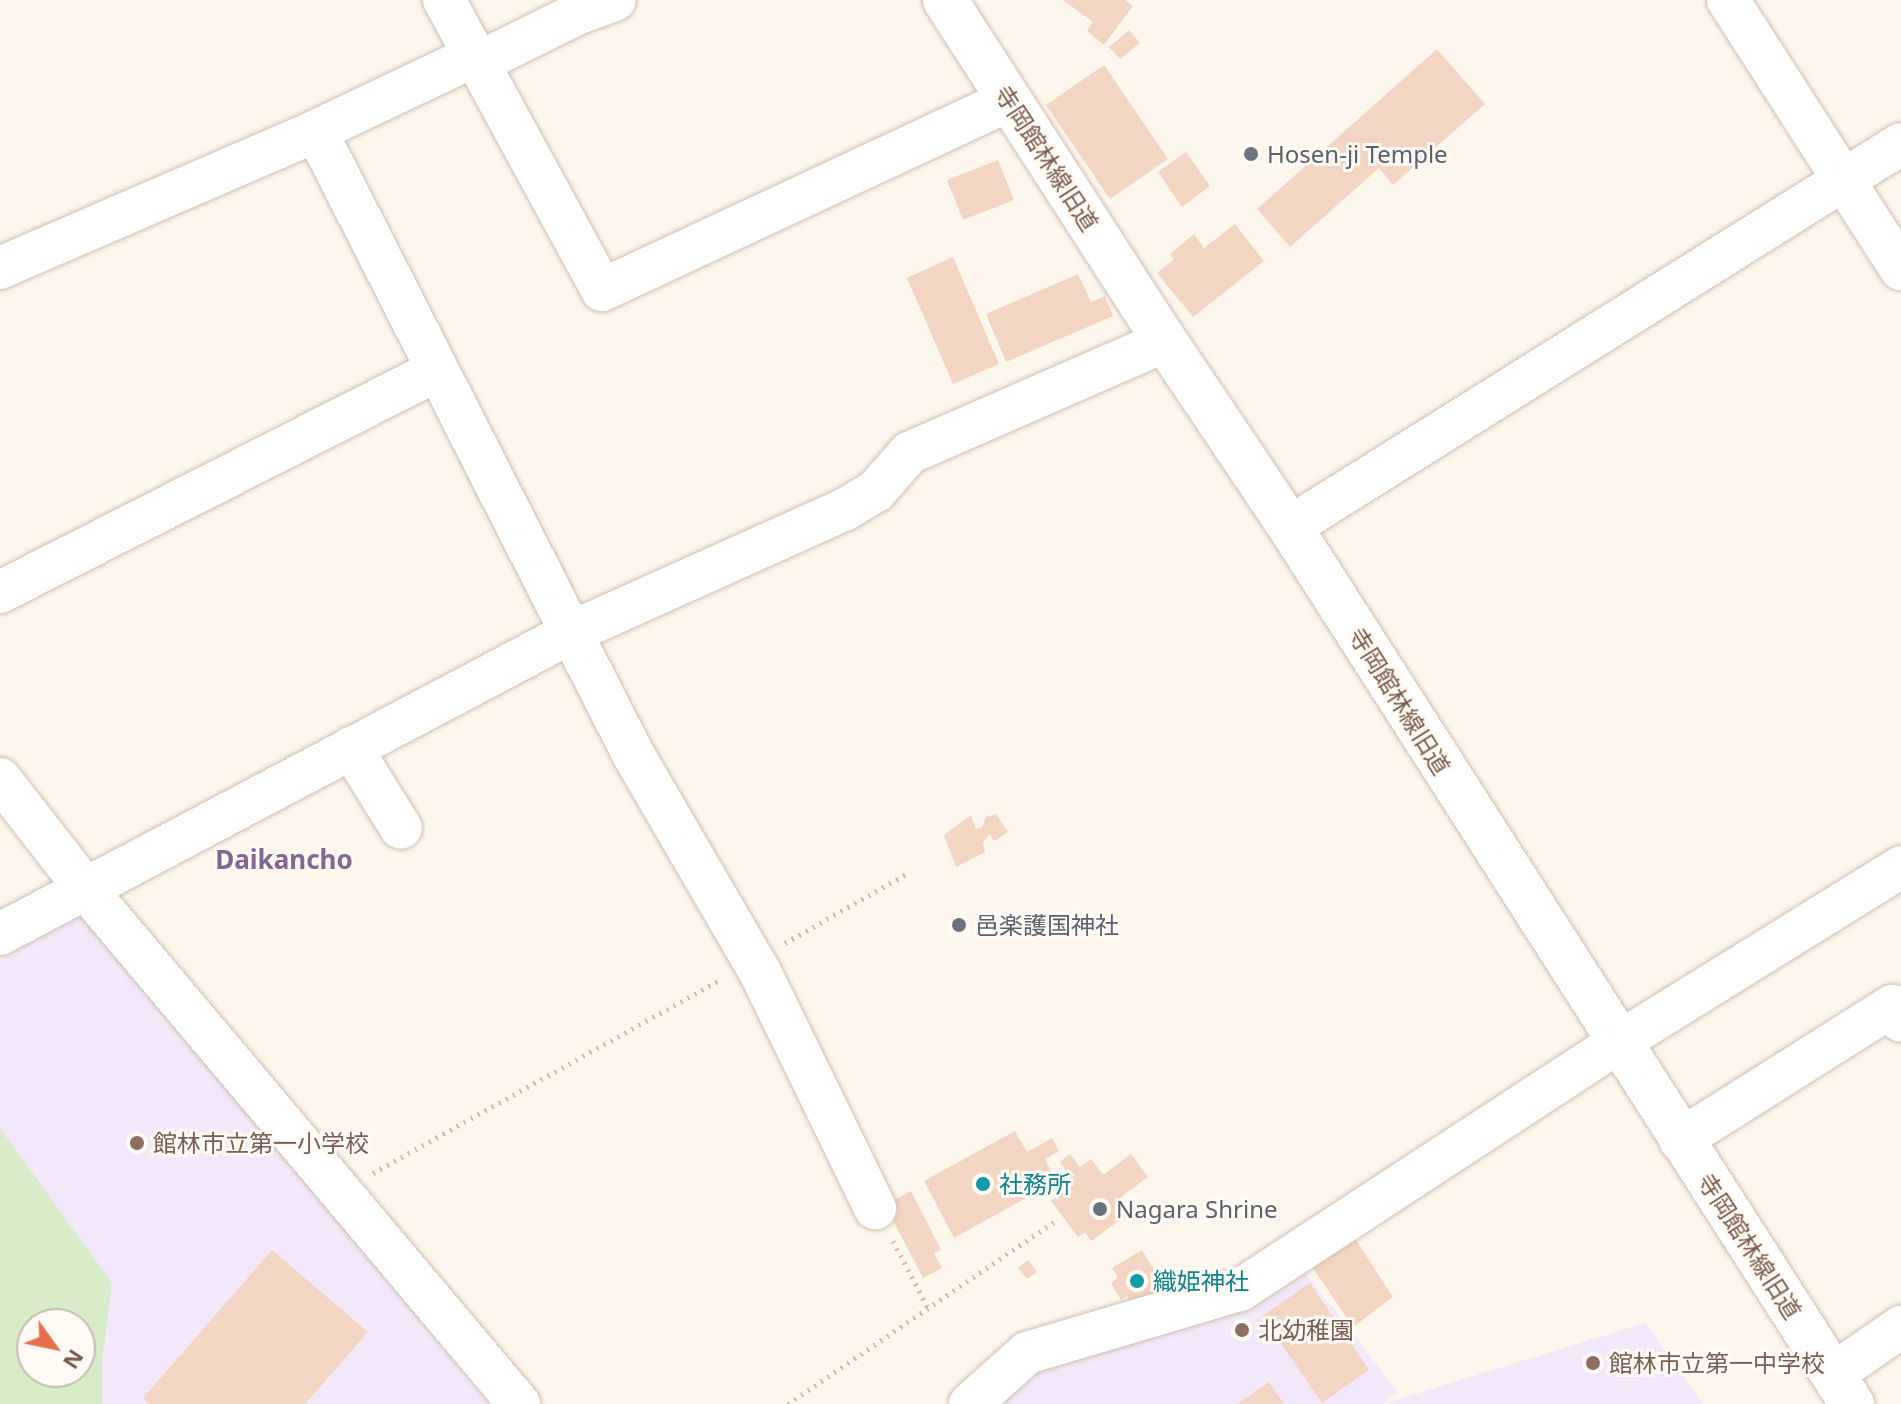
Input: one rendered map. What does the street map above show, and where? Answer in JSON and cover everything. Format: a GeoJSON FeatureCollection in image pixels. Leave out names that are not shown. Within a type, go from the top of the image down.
{"type":"FeatureCollection","features":[{"type":"Feature","properties":{"kind":"street"},"geometry":{"type":"LineString","coordinates":[[444,0],[602,290],[1009,100]]}},
{"type":"Feature","properties":{"kind":"street"},"geometry":{"type":"LineString","coordinates":[[0,268],[316,131],[474,56],[492,56],[579,13],[615,0]]}},
{"type":"Feature","properties":{"kind":"street","name":"寺岡館林線旧道"},"geometry":{"type":"LineString","coordinates":[[945,0],[1165,341],[1290,527],[1842,1389]]}},
{"type":"Feature","properties":{"kind":"street"},"geometry":{"type":"LineString","coordinates":[[1728,0],[1901,269]]}},
{"type":"Feature","properties":{"kind":"street"},"geometry":{"type":"LineString","coordinates":[[316,131],[435,371],[633,754],[753,961],[875,1208]]}},
{"type":"Feature","properties":{"kind":"street"},"geometry":{"type":"LineString","coordinates":[[1290,527],[1901,144]]}},
{"type":"Feature","properties":{"kind":"street"},"geometry":{"type":"LineString","coordinates":[[0,934],[572,632],[844,510],[876,491],[909,453],[1165,341]]}},
{"type":"Feature","properties":{"kind":"street"},"geometry":{"type":"LineString","coordinates":[[0,592],[435,371]]}},
{"type":"Feature","properties":{"kind":"street"},"geometry":{"type":"LineString","coordinates":[[351,748],[401,828]]}},
{"type":"Feature","properties":{"kind":"street"},"geometry":{"type":"LineString","coordinates":[[0,779],[84,887],[519,1404]]}},
{"type":"Feature","properties":{"kind":"street"},"geometry":{"type":"LineString","coordinates":[[970,1404],[1027,1353],[1240,1290],[1619,1042],[1901,867]]}},
{"type":"Feature","properties":{"kind":"street"},"geometry":{"type":"LineString","coordinates":[[1680,1140],[1892,1006],[1901,1021]]}},
{"type":"Feature","properties":{"kind":"street"},"geometry":{"type":"LineString","coordinates":[[1842,1389],[1901,1327]]}},
{"type":"Feature","properties":{"kind":"path"},"geometry":{"type":"LineString","coordinates":[[340,1192],[906,874]]}},
{"type":"Feature","properties":{"kind":"path"},"geometry":{"type":"LineString","coordinates":[[875,1208],[928,1308]]}},
{"type":"Feature","properties":{"kind":"path"},"geometry":{"type":"LineString","coordinates":[[788,1404],[1055,1221]]}},
{"type":"Feature","properties":{"kind":"shaded area","name":"館林市立第一小学校"},"geometry":{"type":"Polygon","coordinates":[[[83,912],[489,1404],[0,1404],[0,961],[83,912]]]}},
{"type":"Feature","properties":{"kind":"shaded area","name":"北幼稚園"},"geometry":{"type":"Polygon","coordinates":[[[1296,1261],[1398,1392],[1383,1404],[979,1404],[1026,1361],[1296,1261]]]}},
{"type":"Feature","properties":{"kind":"shaded area","name":"館林市立第一中学校"},"geometry":{"type":"Polygon","coordinates":[[[1645,1323],[1703,1404],[1383,1404],[1645,1323]]]}},
{"type":"Feature","properties":{"kind":"green space"},"geometry":{"type":"Polygon","coordinates":[[[0,1128],[112,1283],[102,1362],[102,1404],[0,1404],[0,1128]]]}},
{"type":"Feature","properties":{"kind":"building"},"geometry":{"type":"Polygon","coordinates":[[[1063,0],[1125,0],[1133,6],[1104,45],[1087,31],[1093,22],[1063,0]]]}},
{"type":"Feature","properties":{"kind":"building"},"geometry":{"type":"Polygon","coordinates":[[[1129,30],[1140,43],[1120,59],[1109,47],[1129,30]]]}},
{"type":"Feature","properties":{"kind":"building"},"geometry":{"type":"Polygon","coordinates":[[[1437,49],[1485,104],[1393,185],[1379,168],[1290,247],[1257,209],[1437,49]]]}},
{"type":"Feature","properties":{"kind":"building"},"geometry":{"type":"Polygon","coordinates":[[[1104,65],[1168,159],[1110,199],[1046,105],[1104,65]]]}},
{"type":"Feature","properties":{"kind":"building"},"geometry":{"type":"Polygon","coordinates":[[[1186,152],[1210,186],[1182,207],[1158,172],[1186,152]]]}},
{"type":"Feature","properties":{"kind":"building"},"geometry":{"type":"Polygon","coordinates":[[[998,160],[1014,200],[963,220],[947,180],[998,160]]]}},
{"type":"Feature","properties":{"kind":"building"},"geometry":{"type":"Polygon","coordinates":[[[1235,224],[1264,261],[1193,317],[1157,273],[1174,259],[1170,254],[1194,234],[1204,248],[1235,224]]]}},
{"type":"Feature","properties":{"kind":"building"},"geometry":{"type":"Polygon","coordinates":[[[953,257],[999,364],[953,384],[907,278],[953,257]]]}},
{"type":"Feature","properties":{"kind":"building"},"geometry":{"type":"Polygon","coordinates":[[[1078,274],[1091,302],[1105,296],[1113,316],[1006,362],[986,314],[1078,274]]]}},
{"type":"Feature","properties":{"kind":"building"},"geometry":{"type":"Polygon","coordinates":[[[996,814],[1008,832],[994,841],[990,834],[983,842],[985,852],[956,867],[944,835],[971,815],[976,829],[982,827],[986,817],[996,814]]]}},
{"type":"Feature","properties":{"kind":"building","name":"社務所"},"geometry":{"type":"Polygon","coordinates":[[[1015,1131],[1027,1152],[1052,1138],[1059,1151],[1045,1159],[1054,1177],[1034,1187],[1037,1192],[954,1238],[924,1181],[1015,1131]]]}},
{"type":"Feature","properties":{"kind":"building"},"geometry":{"type":"Polygon","coordinates":[[[1070,1154],[1080,1167],[1091,1159],[1103,1175],[1131,1154],[1148,1177],[1121,1197],[1131,1212],[1091,1241],[1085,1232],[1078,1237],[1051,1201],[1059,1195],[1051,1185],[1067,1172],[1060,1162],[1070,1154]]]}},
{"type":"Feature","properties":{"kind":"building"},"geometry":{"type":"Polygon","coordinates":[[[911,1191],[941,1250],[934,1253],[942,1268],[923,1278],[885,1205],[911,1191]]]}},
{"type":"Feature","properties":{"kind":"building"},"geometry":{"type":"Polygon","coordinates":[[[1356,1240],[1393,1297],[1353,1327],[1313,1268],[1356,1240]]]}},
{"type":"Feature","properties":{"kind":"building"},"geometry":{"type":"Polygon","coordinates":[[[272,1250],[368,1332],[305,1404],[149,1404],[143,1398],[272,1250]]]}},
{"type":"Feature","properties":{"kind":"building","name":"織姫神社"},"geometry":{"type":"Polygon","coordinates":[[[1142,1250],[1165,1289],[1134,1308],[1127,1296],[1121,1300],[1111,1283],[1118,1278],[1112,1268],[1142,1250]]]}},
{"type":"Feature","properties":{"kind":"building"},"geometry":{"type":"Polygon","coordinates":[[[1028,1260],[1037,1272],[1027,1279],[1018,1268],[1028,1260]]]}},
{"type":"Feature","properties":{"kind":"building"},"geometry":{"type":"Polygon","coordinates":[[[1310,1283],[1369,1370],[1322,1403],[1262,1316],[1310,1283]]]}},
{"type":"Feature","properties":{"kind":"building"},"geometry":{"type":"Polygon","coordinates":[[[1269,1382],[1284,1404],[1237,1404],[1269,1382]]]}},
{"type":"Feature","properties":{"kind":"place","name":"Hosen-ji Temple"},"geometry":{"type":"Point","coordinates":[1251,154]}},
{"type":"Feature","properties":{"kind":"place","name":"邑楽護国神社"},"geometry":{"type":"Point","coordinates":[959,925]}},
{"type":"Feature","properties":{"kind":"place","name":"館林市立第一小学校"},"geometry":{"type":"Point","coordinates":[137,1143]}},
{"type":"Feature","properties":{"kind":"place","name":"社務所"},"geometry":{"type":"Point","coordinates":[983,1184]}},
{"type":"Feature","properties":{"kind":"place","name":"Nagara Shrine"},"geometry":{"type":"Point","coordinates":[1100,1209]}},
{"type":"Feature","properties":{"kind":"place","name":"織姫神社"},"geometry":{"type":"Point","coordinates":[1137,1281]}},
{"type":"Feature","properties":{"kind":"place","name":"北幼稚園"},"geometry":{"type":"Point","coordinates":[1242,1330]}},
{"type":"Feature","properties":{"kind":"place","name":"館林市立第一中学校"},"geometry":{"type":"Point","coordinates":[1593,1363]}},
{"type":"Feature","properties":{"kind":"district","name":"Daikancho"},"geometry":{"type":"Point","coordinates":[284,860]}}]}
